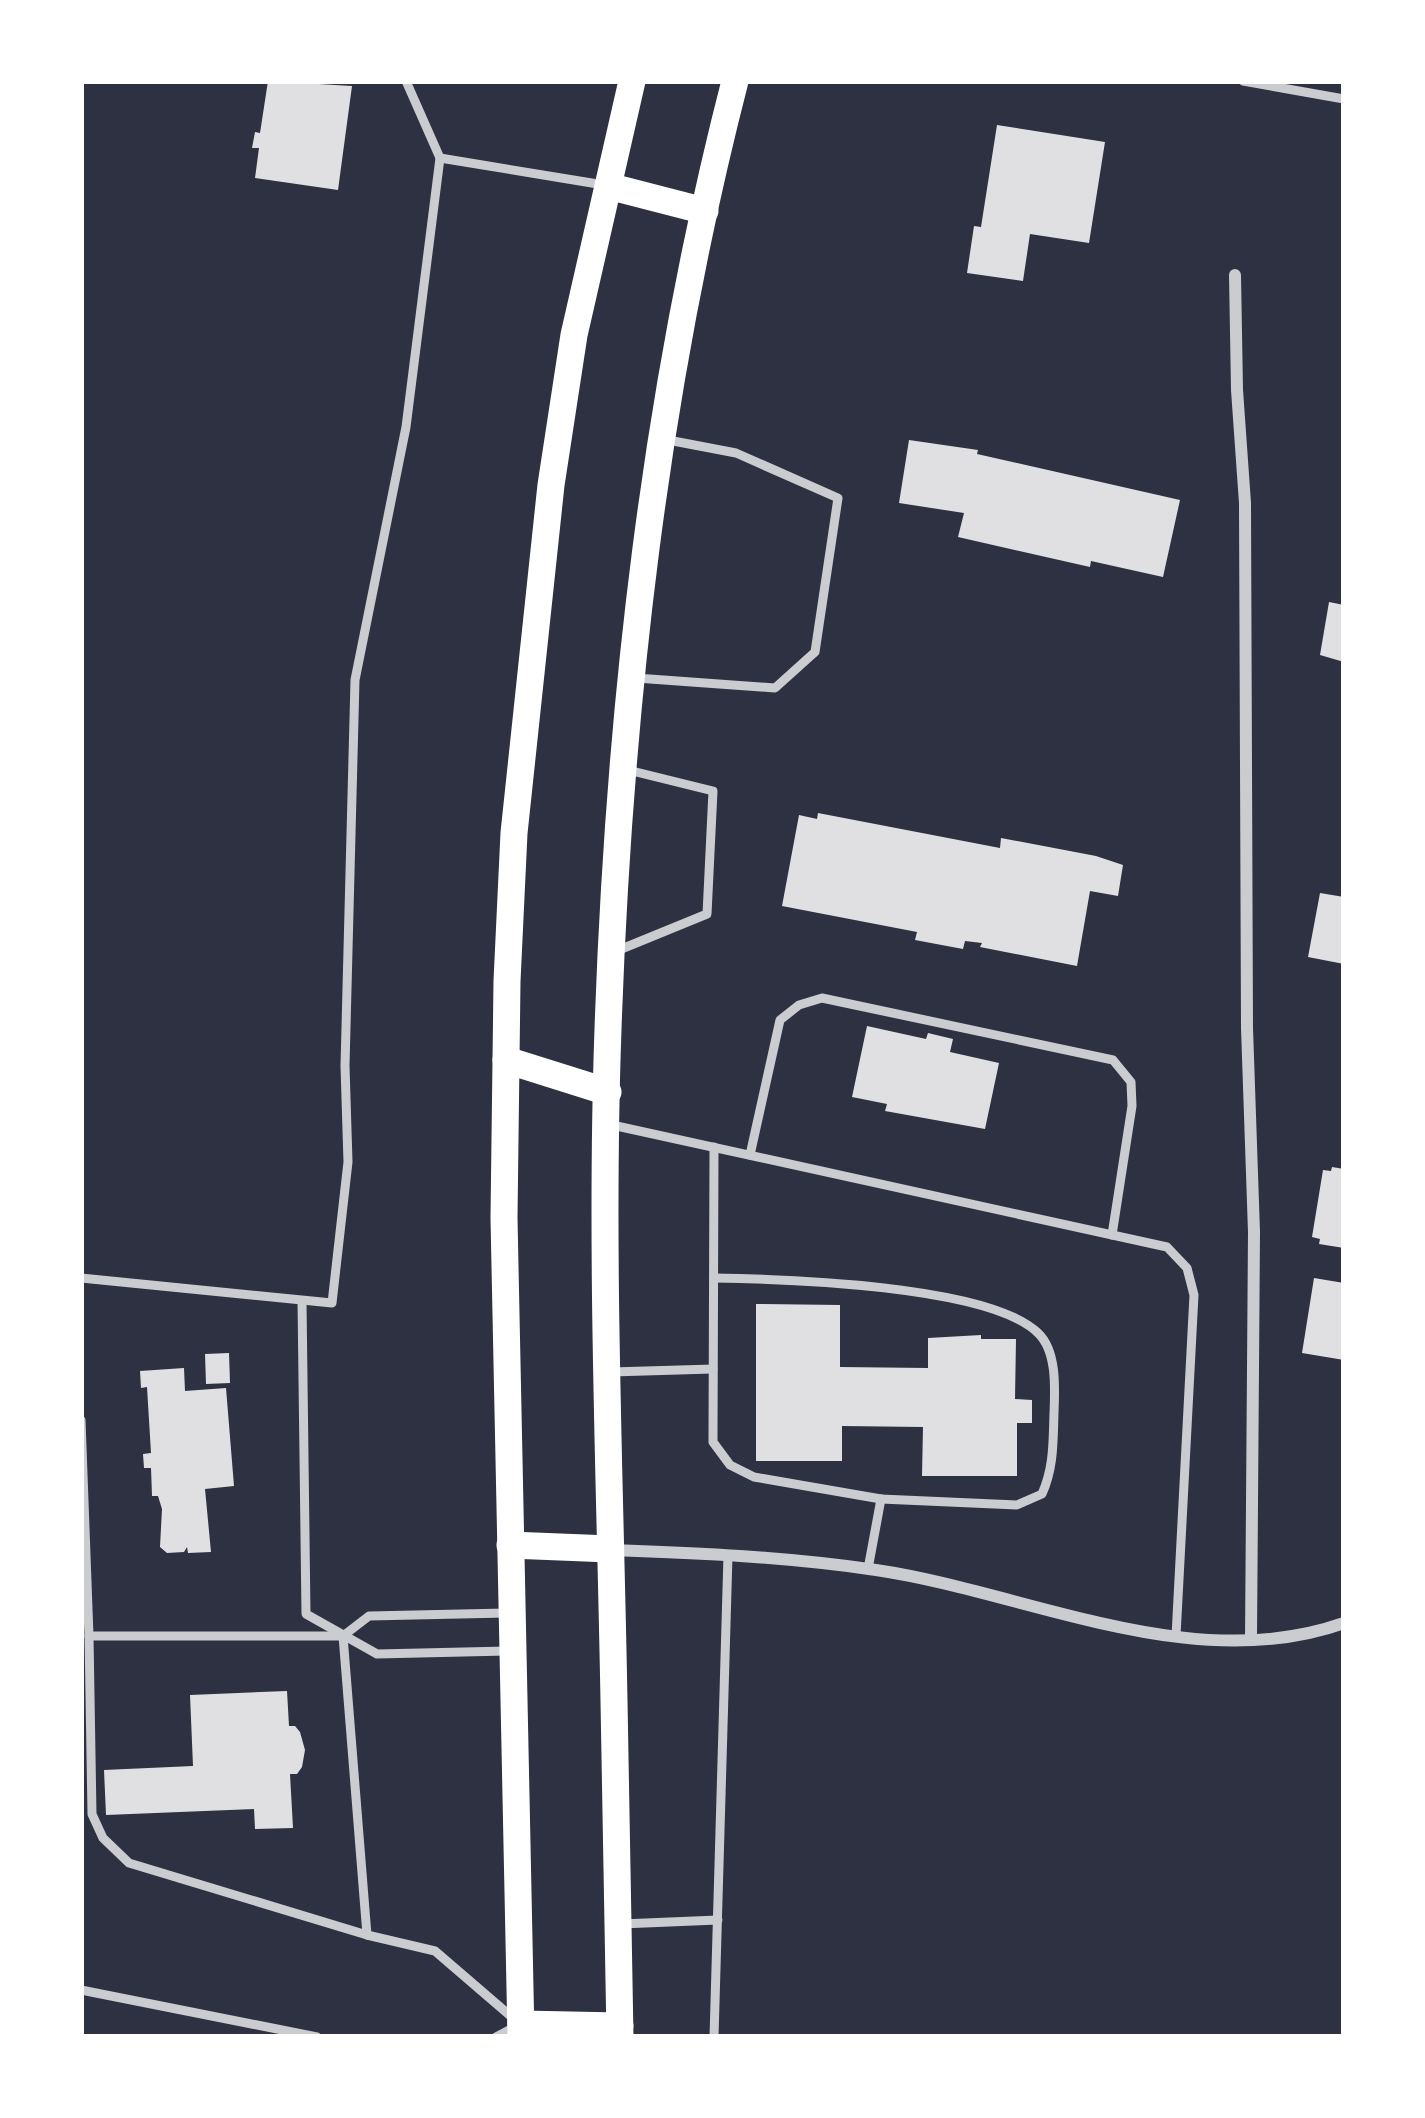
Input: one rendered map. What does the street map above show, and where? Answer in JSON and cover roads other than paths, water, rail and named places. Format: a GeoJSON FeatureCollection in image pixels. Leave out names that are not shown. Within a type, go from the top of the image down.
{"type":"FeatureCollection","features":[{"type":"Feature","properties":{"kind":"main road"},"geometry":{"type":"LineString","coordinates":[[632,81],[574,335],[535,624],[514,833],[504,1218],[512,1612],[512,2033],[620,2031],[607,1372],[612,953],[631,678],[662,439],[676,342],[735,81]]}},
{"type":"Feature","properties":{"kind":"main road"},"geometry":{"type":"LineString","coordinates":[[608,186],[705,211]]}},
{"type":"Feature","properties":{"kind":"main road"},"geometry":{"type":"LineString","coordinates":[[506,1060],[608,1092]]}},
{"type":"Feature","properties":{"kind":"main road"},"geometry":{"type":"LineString","coordinates":[[510,1545],[610,1550]]}},
{"type":"Feature","properties":{"kind":"street"},"geometry":{"type":"LineString","coordinates":[[1235,275],[1245,503],[1246,983],[1254,1232],[1250,1639]]}},
{"type":"Feature","properties":{"kind":"street"},"geometry":{"type":"LineString","coordinates":[[610,1550],[728,1555],[868,1569],[1113,1626],[1176,1636],[1296,1636],[1344,1623]]}},
{"type":"Feature","properties":{"kind":"lane"},"geometry":{"type":"LineString","coordinates":[[81,1278],[332,1304],[348,1162],[345,1066],[355,680],[406,427],[440,158],[406,81]]}},
{"type":"Feature","properties":{"kind":"lane"},"geometry":{"type":"LineString","coordinates":[[1243,81],[1344,99]]}},
{"type":"Feature","properties":{"kind":"lane"},"geometry":{"type":"LineString","coordinates":[[440,158],[608,186]]}},
{"type":"Feature","properties":{"kind":"lane"},"geometry":{"type":"LineString","coordinates":[[631,678],[775,688],[815,652],[838,499],[736,453],[662,439]]}},
{"type":"Feature","properties":{"kind":"lane"},"geometry":{"type":"LineString","coordinates":[[612,953],[707,914],[713,791],[623,768]]}},
{"type":"Feature","properties":{"kind":"lane"},"geometry":{"type":"LineString","coordinates":[[750,1155],[780,1020],[799,1005],[822,998],[1113,1060],[1131,1082],[1132,1106],[1112,1235]]}},
{"type":"Feature","properties":{"kind":"lane"},"geometry":{"type":"LineString","coordinates":[[607,1124],[1167,1247],[1187,1268],[1194,1295],[1176,1636]]}},
{"type":"Feature","properties":{"kind":"lane"},"geometry":{"type":"LineString","coordinates":[[713,1278],[819,1280],[966,1301],[1014,1316],[1042,1335],[1055,1375],[1052,1471],[1042,1494],[1017,1505],[881,1499],[754,1478],[730,1466],[713,1442],[713,1278],[714,1147]]}},
{"type":"Feature","properties":{"kind":"lane"},"geometry":{"type":"LineString","coordinates":[[302,1300],[306,1614],[377,1654],[512,1651]]}},
{"type":"Feature","properties":{"kind":"lane"},"geometry":{"type":"LineString","coordinates":[[607,1372],[713,1369]]}},
{"type":"Feature","properties":{"kind":"lane"},"geometry":{"type":"LineString","coordinates":[[81,1420],[92,1814],[103,1838],[129,1863],[435,1952],[512,2033]]}},
{"type":"Feature","properties":{"kind":"lane"},"geometry":{"type":"LineString","coordinates":[[868,1569],[881,1499]]}},
{"type":"Feature","properties":{"kind":"lane"},"geometry":{"type":"LineString","coordinates":[[714,2037],[728,1555]]}},
{"type":"Feature","properties":{"kind":"lane"},"geometry":{"type":"LineString","coordinates":[[89,1636],[343,1636],[369,1616],[512,1612]]}},
{"type":"Feature","properties":{"kind":"lane"},"geometry":{"type":"LineString","coordinates":[[343,1636],[367,1935]]}},
{"type":"Feature","properties":{"kind":"lane"},"geometry":{"type":"LineString","coordinates":[[617,1924],[718,1920]]}},
{"type":"Feature","properties":{"kind":"lane"},"geometry":{"type":"LineString","coordinates":[[81,1990],[316,2037]]}}]}
